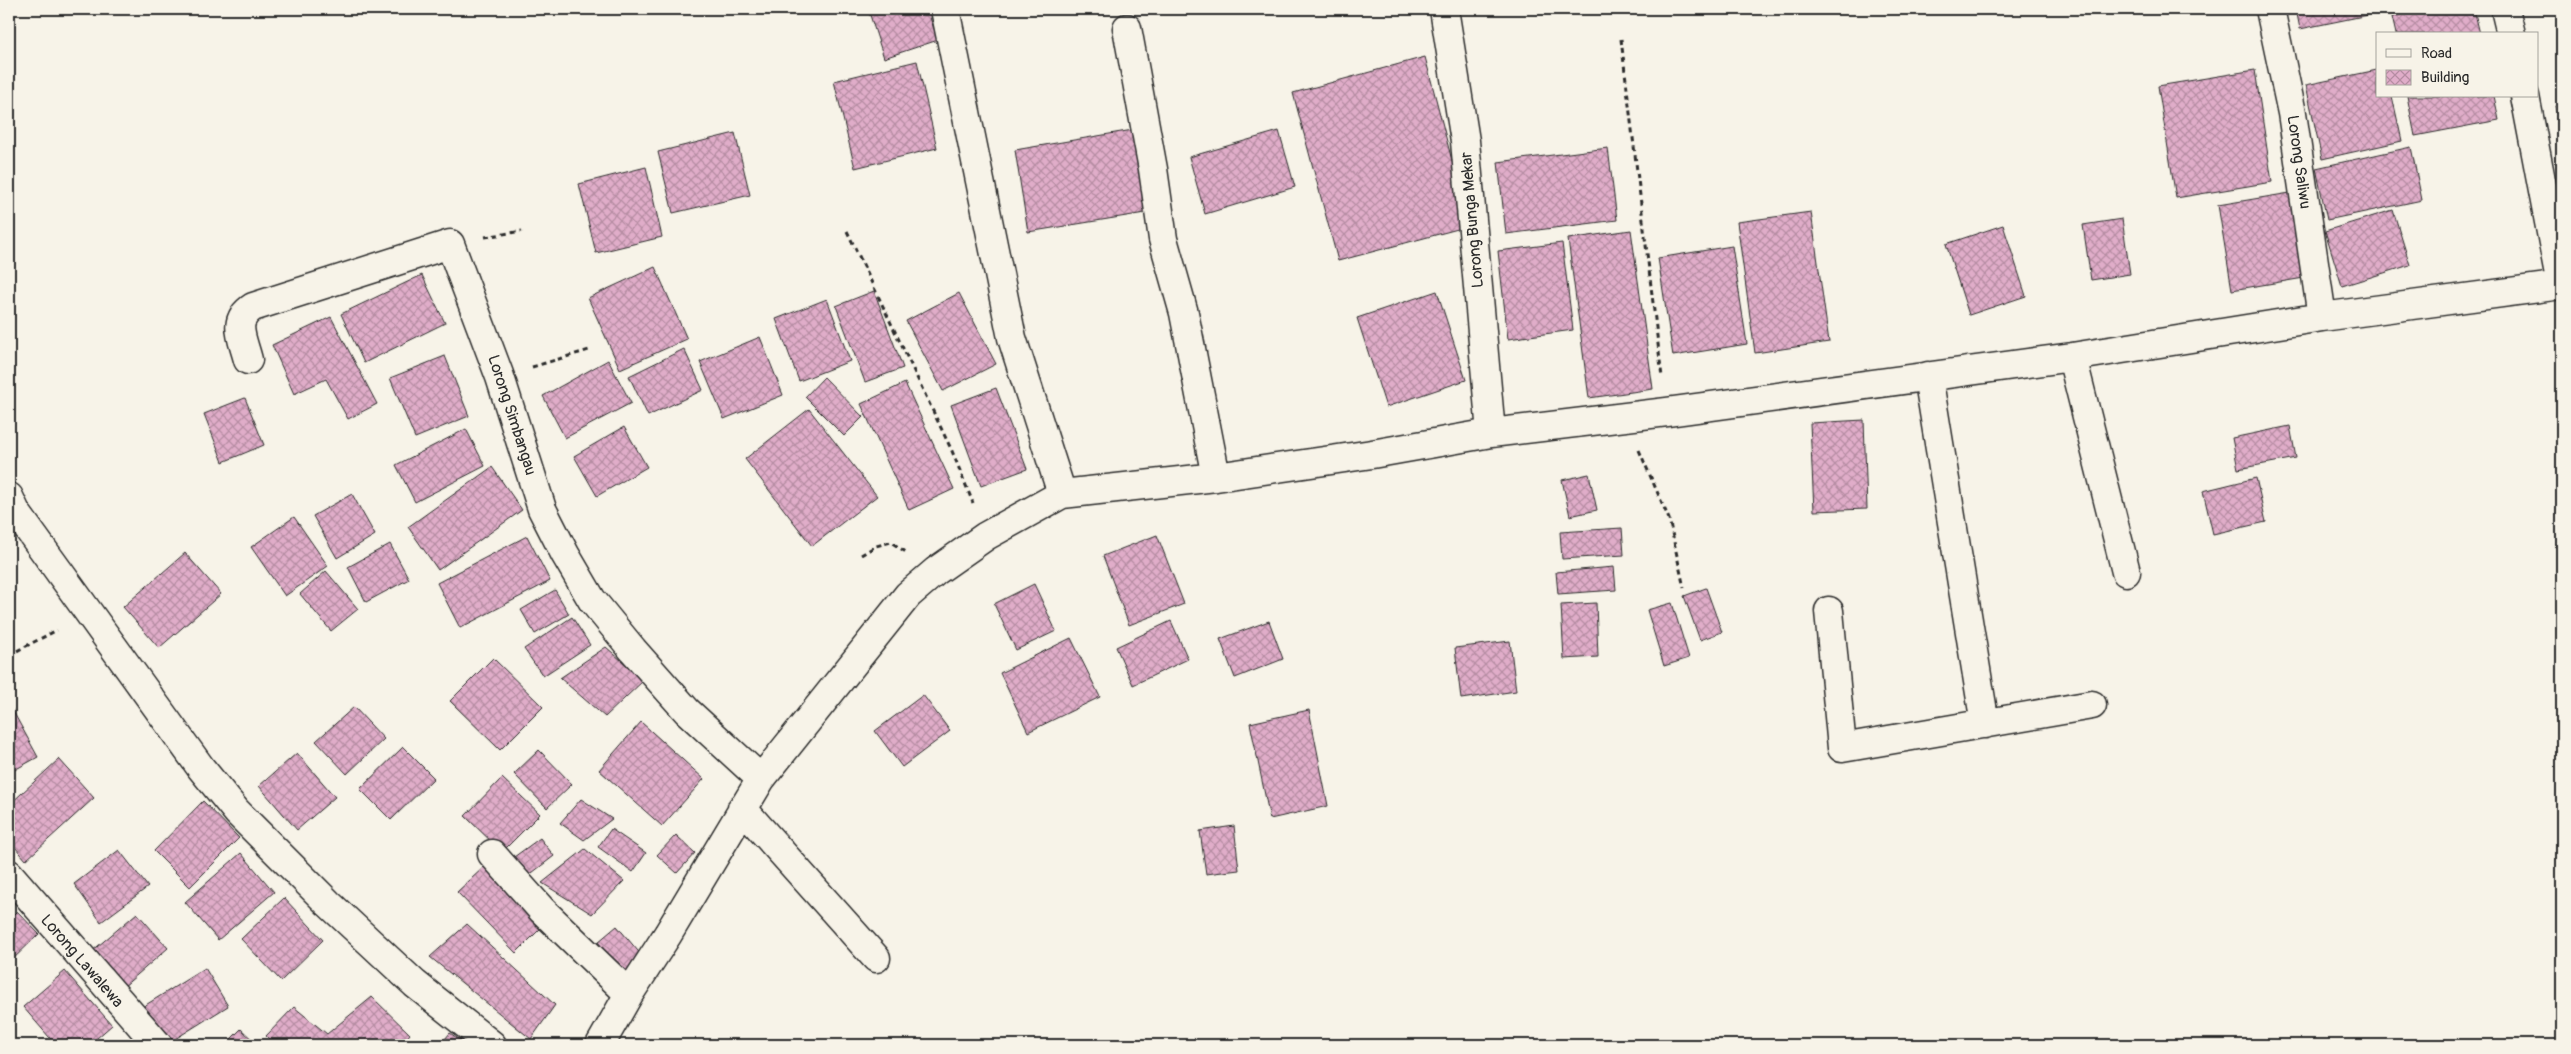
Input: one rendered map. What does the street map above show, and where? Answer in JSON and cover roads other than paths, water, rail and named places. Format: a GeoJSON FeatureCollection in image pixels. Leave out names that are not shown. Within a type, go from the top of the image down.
{"type":"FeatureCollection","features":[{"type":"Feature","properties":{"kind":"street"},"geometry":{"type":"LineString","coordinates":[[945,9],[1012,338],[1062,494]]}},
{"type":"Feature","properties":{"kind":"street","name":"Lorong Bunga Mekar"},"geometry":{"type":"LineString","coordinates":[[1444,9],[1465,142],[1491,432]]}},
{"type":"Feature","properties":{"kind":"street","name":"Lorong Saliwu"},"geometry":{"type":"LineString","coordinates":[[2270,9],[2292,113],[2322,317]]}},
{"type":"Feature","properties":{"kind":"street"},"geometry":{"type":"LineString","coordinates":[[2505,9],[2511,32]]}},
{"type":"Feature","properties":{"kind":"street"},"geometry":{"type":"LineString","coordinates":[[1127,28],[1153,169],[1163,239],[1184,313],[1216,477]]}},
{"type":"Feature","properties":{"kind":"street"},"geometry":{"type":"LineString","coordinates":[[600,1045],[629,994],[706,873],[742,808],[762,779],[908,595],[936,571],[986,536],[1062,494],[1216,477],[1372,454],[1491,432],[1667,412],[2072,357],[2322,317],[2561,285],[2525,98]]}},
{"type":"Feature","properties":{"kind":"street","name":"Lorong Simbangau"},"geometry":{"type":"LineString","coordinates":[[248,360],[239,323],[244,313],[253,307],[450,244],[500,377],[542,509],[592,600],[687,711],[762,779]]}},
{"type":"Feature","properties":{"kind":"street"},"geometry":{"type":"LineString","coordinates":[[2072,357],[2126,572]]}},
{"type":"Feature","properties":{"kind":"street"},"geometry":{"type":"LineString","coordinates":[[1928,376],[1985,724]]}},
{"type":"Feature","properties":{"kind":"street"},"geometry":{"type":"LineString","coordinates":[[9,497],[16,512],[201,768],[237,812],[328,903],[408,977],[492,1045]]}},
{"type":"Feature","properties":{"kind":"street"},"geometry":{"type":"LineString","coordinates":[[1829,611],[1842,748],[2092,705]]}},
{"type":"Feature","properties":{"kind":"street"},"geometry":{"type":"LineString","coordinates":[[742,808],[876,958]]}},
{"type":"Feature","properties":{"kind":"street"},"geometry":{"type":"LineString","coordinates":[[492,854],[542,910],[629,994]]}},
{"type":"Feature","properties":{"kind":"street","name":"Lorong Lawalewa"},"geometry":{"type":"LineString","coordinates":[[9,874],[158,1045]]}}]}
